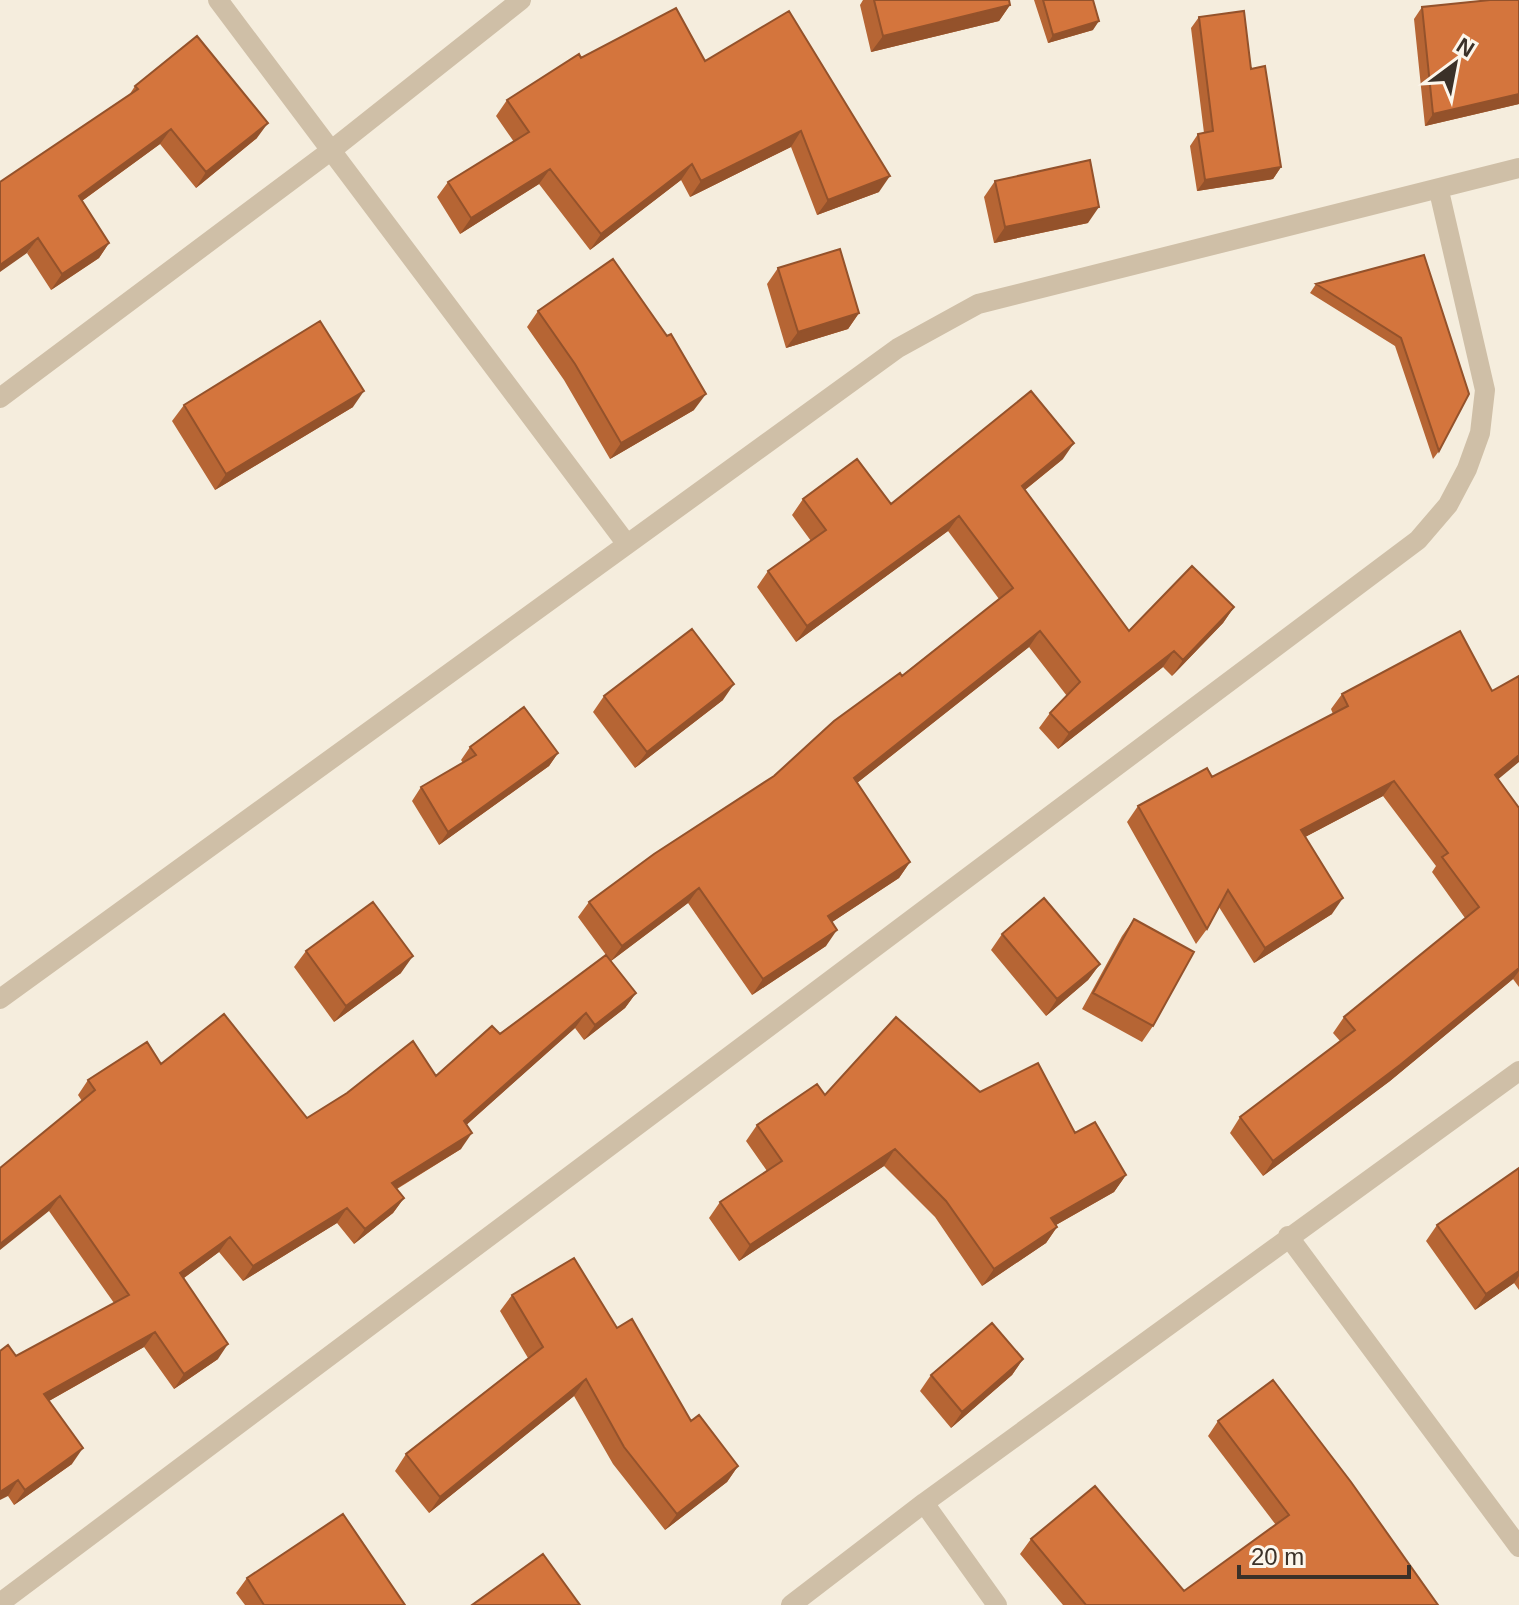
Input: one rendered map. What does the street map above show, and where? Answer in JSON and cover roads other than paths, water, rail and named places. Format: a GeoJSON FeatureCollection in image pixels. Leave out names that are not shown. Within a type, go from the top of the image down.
{"type":"FeatureCollection","features":[{"type":"Feature","properties":{"kind":"street"},"geometry":{"type":"LineString","coordinates":[[218,0],[333,149],[626,543]]}},
{"type":"Feature","properties":{"kind":"street"},"geometry":{"type":"LineString","coordinates":[[0,398],[333,149],[521,0]]}},
{"type":"Feature","properties":{"kind":"street"},"geometry":{"type":"LineString","coordinates":[[0,999],[898,348],[978,304],[1439,191],[1519,168]]}},
{"type":"Feature","properties":{"kind":"street"},"geometry":{"type":"LineString","coordinates":[[0,1603],[1418,540],[1448,505],[1467,469],[1480,433],[1485,390],[1439,191]]}},
{"type":"Feature","properties":{"kind":"street"},"geometry":{"type":"LineString","coordinates":[[791,1605],[924,1503],[1288,1236],[1519,1071]]}},
{"type":"Feature","properties":{"kind":"street"},"geometry":{"type":"LineString","coordinates":[[1288,1236],[1519,1547]]}},
{"type":"Feature","properties":{"kind":"street"},"geometry":{"type":"LineString","coordinates":[[924,1503],[997,1605]]}}]}
